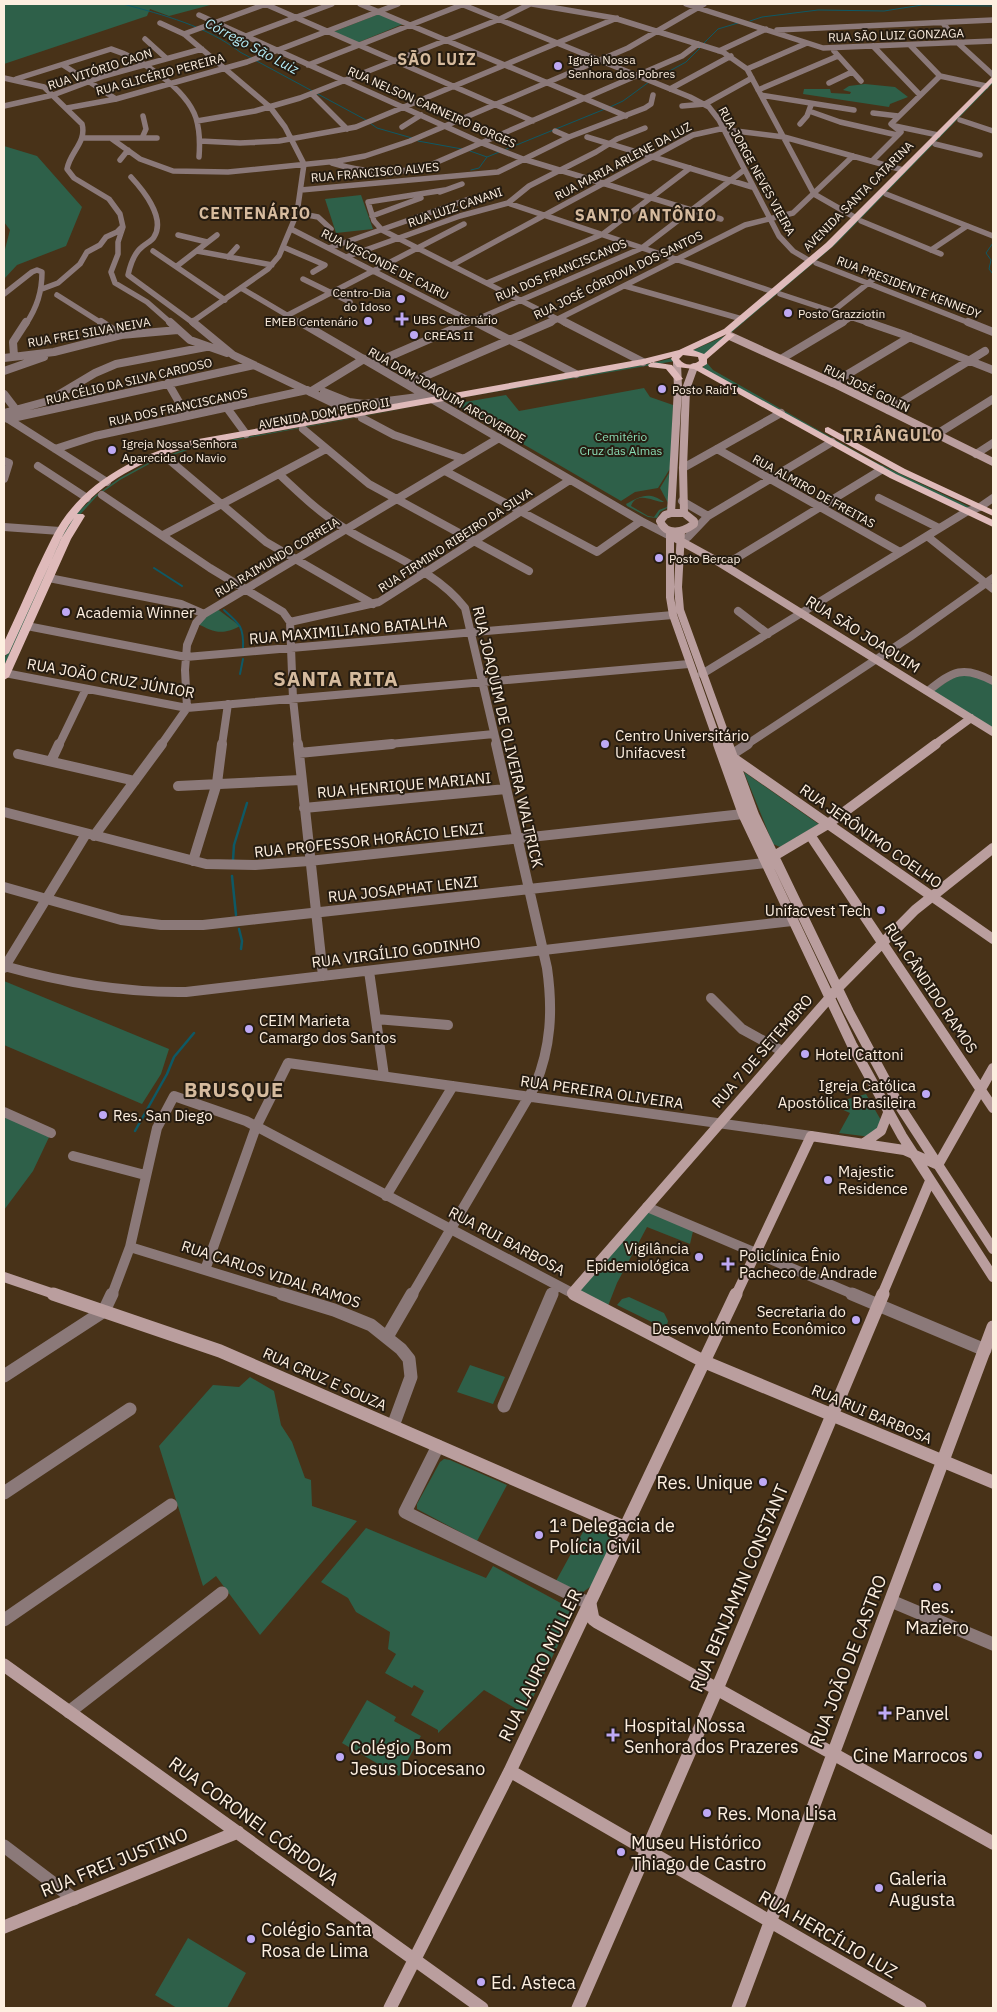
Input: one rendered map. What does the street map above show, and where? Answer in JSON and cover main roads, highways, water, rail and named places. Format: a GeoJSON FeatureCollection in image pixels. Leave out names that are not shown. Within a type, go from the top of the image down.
{"type":"FeatureCollection","features":[{"type":"Feature","properties":{"kind":"main road","name":"AVENIDA SANTA CATARINA"},"geometry":{"type":"LineString","coordinates":[[695,367],[702,364],[704,359],[886,194],[960,120],[990,86],[993,77]]}},
{"type":"Feature","properties":{"kind":"main road","name":"AVENIDA SANTA CATARINA"},"geometry":{"type":"LineString","coordinates":[[858,220],[903,170],[990,86]]}},
{"type":"Feature","properties":{"kind":"main road","name":"AVENIDA SANTA CATARINA"},"geometry":{"type":"LineString","coordinates":[[681,353],[718,336],[777,293]]}},
{"type":"Feature","properties":{"kind":"main road"},"geometry":{"type":"LineString","coordinates":[[677,363],[676,356],[681,353],[695,352],[704,359],[886,463],[993,513]]}},
{"type":"Feature","properties":{"kind":"main road","name":"AVENIDA DOM PEDRO II"},"geometry":{"type":"LineString","coordinates":[[433,400],[648,363],[681,353]]}},
{"type":"Feature","properties":{"kind":"main road"},"geometry":{"type":"LineString","coordinates":[[648,363],[669,367],[681,385]]}},
{"type":"Feature","properties":{"kind":"main road","name":"AVENIDA DOM PEDRO II"},"geometry":{"type":"LineString","coordinates":[[4,675],[77,520],[102,495],[132,475],[167,458],[196,449],[303,429],[433,400],[648,363],[677,363],[684,367],[695,367],[882,470],[993,524]]}},
{"type":"Feature","properties":{"kind":"main road","name":"AVENIDA DOM PEDRO II"},"geometry":{"type":"LineString","coordinates":[[4,653],[60,531],[70,516],[87,498],[107,482],[126,470],[164,452],[186,445],[359,416]]}},
{"type":"Feature","properties":{"kind":"waterway","name":"Córrego São Luiz"},"geometry":{"type":"LineString","coordinates":[[123,4],[199,28],[366,120]]}},
{"type":"Feature","properties":{"kind":"waterway","name":"Córrego São Luiz"},"geometry":{"type":"LineString","coordinates":[[750,21],[762,17],[818,10],[884,11],[922,5],[993,6]]}},
{"type":"Feature","properties":{"kind":"waterway","name":"Córrego São Luiz"},"geometry":{"type":"LineString","coordinates":[[704,43],[718,29],[738,23]]}},
{"type":"Feature","properties":{"kind":"waterway","name":"Córrego São Luiz"},"geometry":{"type":"LineString","coordinates":[[653,80],[686,62],[701,47]]}},
{"type":"Feature","properties":{"kind":"waterway","name":"Córrego São Luiz"},"geometry":{"type":"LineString","coordinates":[[610,107],[623,101],[649,82]]}},
{"type":"Feature","properties":{"kind":"waterway","name":"Córrego São Luiz"},"geometry":{"type":"LineString","coordinates":[[487,157],[605,109]]}},
{"type":"Feature","properties":{"kind":"waterway","name":"Córrego São Luiz"},"geometry":{"type":"LineString","coordinates":[[370,123],[377,128],[412,138]]}},
{"type":"Feature","properties":{"kind":"waterway","name":"Córrego São Luiz"},"geometry":{"type":"LineString","coordinates":[[418,141],[462,149]]}},
{"type":"Feature","properties":{"kind":"waterway","name":"Córrego São Luiz"},"geometry":{"type":"LineString","coordinates":[[470,151],[487,157]]}},
{"type":"Feature","properties":{"kind":"waterway"},"geometry":{"type":"LineString","coordinates":[[471,170],[479,168],[487,157]]}},
{"type":"Feature","properties":{"kind":"waterway"},"geometry":{"type":"LineString","coordinates":[[993,243],[986,253],[991,260],[989,269],[993,274]]}},
{"type":"Feature","properties":{"kind":"waterway"},"geometry":{"type":"LineString","coordinates":[[154,568],[182,586]]}},
{"type":"Feature","properties":{"kind":"waterway"},"geometry":{"type":"LineString","coordinates":[[224,610],[240,626],[243,636],[243,649]]}},
{"type":"Feature","properties":{"kind":"waterway"},"geometry":{"type":"LineString","coordinates":[[240,674],[243,659]]}},
{"type":"Feature","properties":{"kind":"waterway"},"geometry":{"type":"LineString","coordinates":[[233,860],[234,845],[247,803]]}},
{"type":"Feature","properties":{"kind":"waterway"},"geometry":{"type":"LineString","coordinates":[[232,876],[236,915]]}},
{"type":"Feature","properties":{"kind":"waterway"},"geometry":{"type":"LineString","coordinates":[[239,929],[242,941],[241,949]]}},
{"type":"Feature","properties":{"kind":"waterway"},"geometry":{"type":"LineString","coordinates":[[135,1131],[167,1074],[174,1057],[194,1033]]}},
{"type":"Feature","properties":{"kind":"place","name":"Igreja Nossa Senhora dos Pobres"},"geometry":{"type":"Point","coordinates":[558,66]}},
{"type":"Feature","properties":{"kind":"place","name":"Centro-Dia do Idoso"},"geometry":{"type":"Point","coordinates":[401,299]}},
{"type":"Feature","properties":{"kind":"place","name":"Posto Grazziotin"},"geometry":{"type":"Point","coordinates":[788,313]}},
{"type":"Feature","properties":{"kind":"place","name":"UBS Centenário"},"geometry":{"type":"Point","coordinates":[402,319]}},
{"type":"Feature","properties":{"kind":"place","name":"EMEB Centenário"},"geometry":{"type":"Point","coordinates":[368,321]}},
{"type":"Feature","properties":{"kind":"place","name":"CREAS II"},"geometry":{"type":"Point","coordinates":[414,335]}},
{"type":"Feature","properties":{"kind":"place","name":"Posto Raid I"},"geometry":{"type":"Point","coordinates":[662,389]}},
{"type":"Feature","properties":{"kind":"place","name":"Igreja Nossa Senhora Aparecida do Navio"},"geometry":{"type":"Point","coordinates":[112,450]}},
{"type":"Feature","properties":{"kind":"place","name":"Posto Bercap"},"geometry":{"type":"Point","coordinates":[659,558]}},
{"type":"Feature","properties":{"kind":"place","name":"Academia Winner"},"geometry":{"type":"Point","coordinates":[66,612]}},
{"type":"Feature","properties":{"kind":"place","name":"Centro Universitário Unifacvest"},"geometry":{"type":"Point","coordinates":[605,744]}},
{"type":"Feature","properties":{"kind":"place","name":"Unifacvest Tech"},"geometry":{"type":"Point","coordinates":[881,910]}},
{"type":"Feature","properties":{"kind":"place","name":"CEIM Marieta Camargo dos Santos"},"geometry":{"type":"Point","coordinates":[249,1029]}},
{"type":"Feature","properties":{"kind":"place","name":"Hotel Cattoni"},"geometry":{"type":"Point","coordinates":[805,1054]}},
{"type":"Feature","properties":{"kind":"place","name":"Igreja Católica Apostólica Brasileira"},"geometry":{"type":"Point","coordinates":[926,1094]}},
{"type":"Feature","properties":{"kind":"place","name":"Res. San Diego"},"geometry":{"type":"Point","coordinates":[103,1115]}},
{"type":"Feature","properties":{"kind":"place","name":"Majestic Residence"},"geometry":{"type":"Point","coordinates":[828,1180]}},
{"type":"Feature","properties":{"kind":"place","name":"Vigilância Epidemiológica"},"geometry":{"type":"Point","coordinates":[699,1257]}},
{"type":"Feature","properties":{"kind":"place","name":"Policlínica Ênio Pacheco de Andrade"},"geometry":{"type":"Point","coordinates":[728,1264]}},
{"type":"Feature","properties":{"kind":"place","name":"Secretaria do Desenvolvimento Econômico"},"geometry":{"type":"Point","coordinates":[856,1320]}},
{"type":"Feature","properties":{"kind":"place","name":"Res. Unique"},"geometry":{"type":"Point","coordinates":[763,1482]}},
{"type":"Feature","properties":{"kind":"place","name":"1ª Delegacia de Polícia Civil"},"geometry":{"type":"Point","coordinates":[539,1535]}},
{"type":"Feature","properties":{"kind":"place","name":"Res. Maziero"},"geometry":{"type":"Point","coordinates":[937,1587]}},
{"type":"Feature","properties":{"kind":"place","name":"Panvel"},"geometry":{"type":"Point","coordinates":[885,1713]}},
{"type":"Feature","properties":{"kind":"place","name":"Hospital Nossa Senhora dos Prazeres"},"geometry":{"type":"Point","coordinates":[613,1735]}},
{"type":"Feature","properties":{"kind":"place","name":"Cine Marrocos"},"geometry":{"type":"Point","coordinates":[978,1755]}},
{"type":"Feature","properties":{"kind":"place","name":"Colégio Bom Jesus Diocesano"},"geometry":{"type":"Point","coordinates":[340,1757]}},
{"type":"Feature","properties":{"kind":"place","name":"Res. Mona Lisa"},"geometry":{"type":"Point","coordinates":[707,1813]}},
{"type":"Feature","properties":{"kind":"place","name":"Museu Histórico Thiago de Castro"},"geometry":{"type":"Point","coordinates":[621,1852]}},
{"type":"Feature","properties":{"kind":"place","name":"Galeria Augusta"},"geometry":{"type":"Point","coordinates":[879,1888]}},
{"type":"Feature","properties":{"kind":"place","name":"Colégio Santa Rosa de Lima"},"geometry":{"type":"Point","coordinates":[251,1939]}},
{"type":"Feature","properties":{"kind":"place","name":"Ed. Asteca"},"geometry":{"type":"Point","coordinates":[481,1982]}},
{"type":"Feature","properties":{"kind":"district","name":"SÃO LUIZ"},"geometry":{"type":"Point","coordinates":[437,59]}},
{"type":"Feature","properties":{"kind":"district","name":"CENTENÁRIO"},"geometry":{"type":"Point","coordinates":[255,213]}},
{"type":"Feature","properties":{"kind":"district","name":"SANTO ANTÔNIO"},"geometry":{"type":"Point","coordinates":[646,215]}},
{"type":"Feature","properties":{"kind":"district","name":"TRIÂNGULO"},"geometry":{"type":"Point","coordinates":[893,435]}},
{"type":"Feature","properties":{"kind":"district","name":"SANTA RITA"},"geometry":{"type":"Point","coordinates":[336,678]}},
{"type":"Feature","properties":{"kind":"district","name":"BRUSQUE"},"geometry":{"type":"Point","coordinates":[234,1089]}},
{"type":"Feature","properties":{"kind":"park label","name":"Cemitério Cruz das Almas"},"geometry":{"type":"Point","coordinates":[621,443]}}]}
